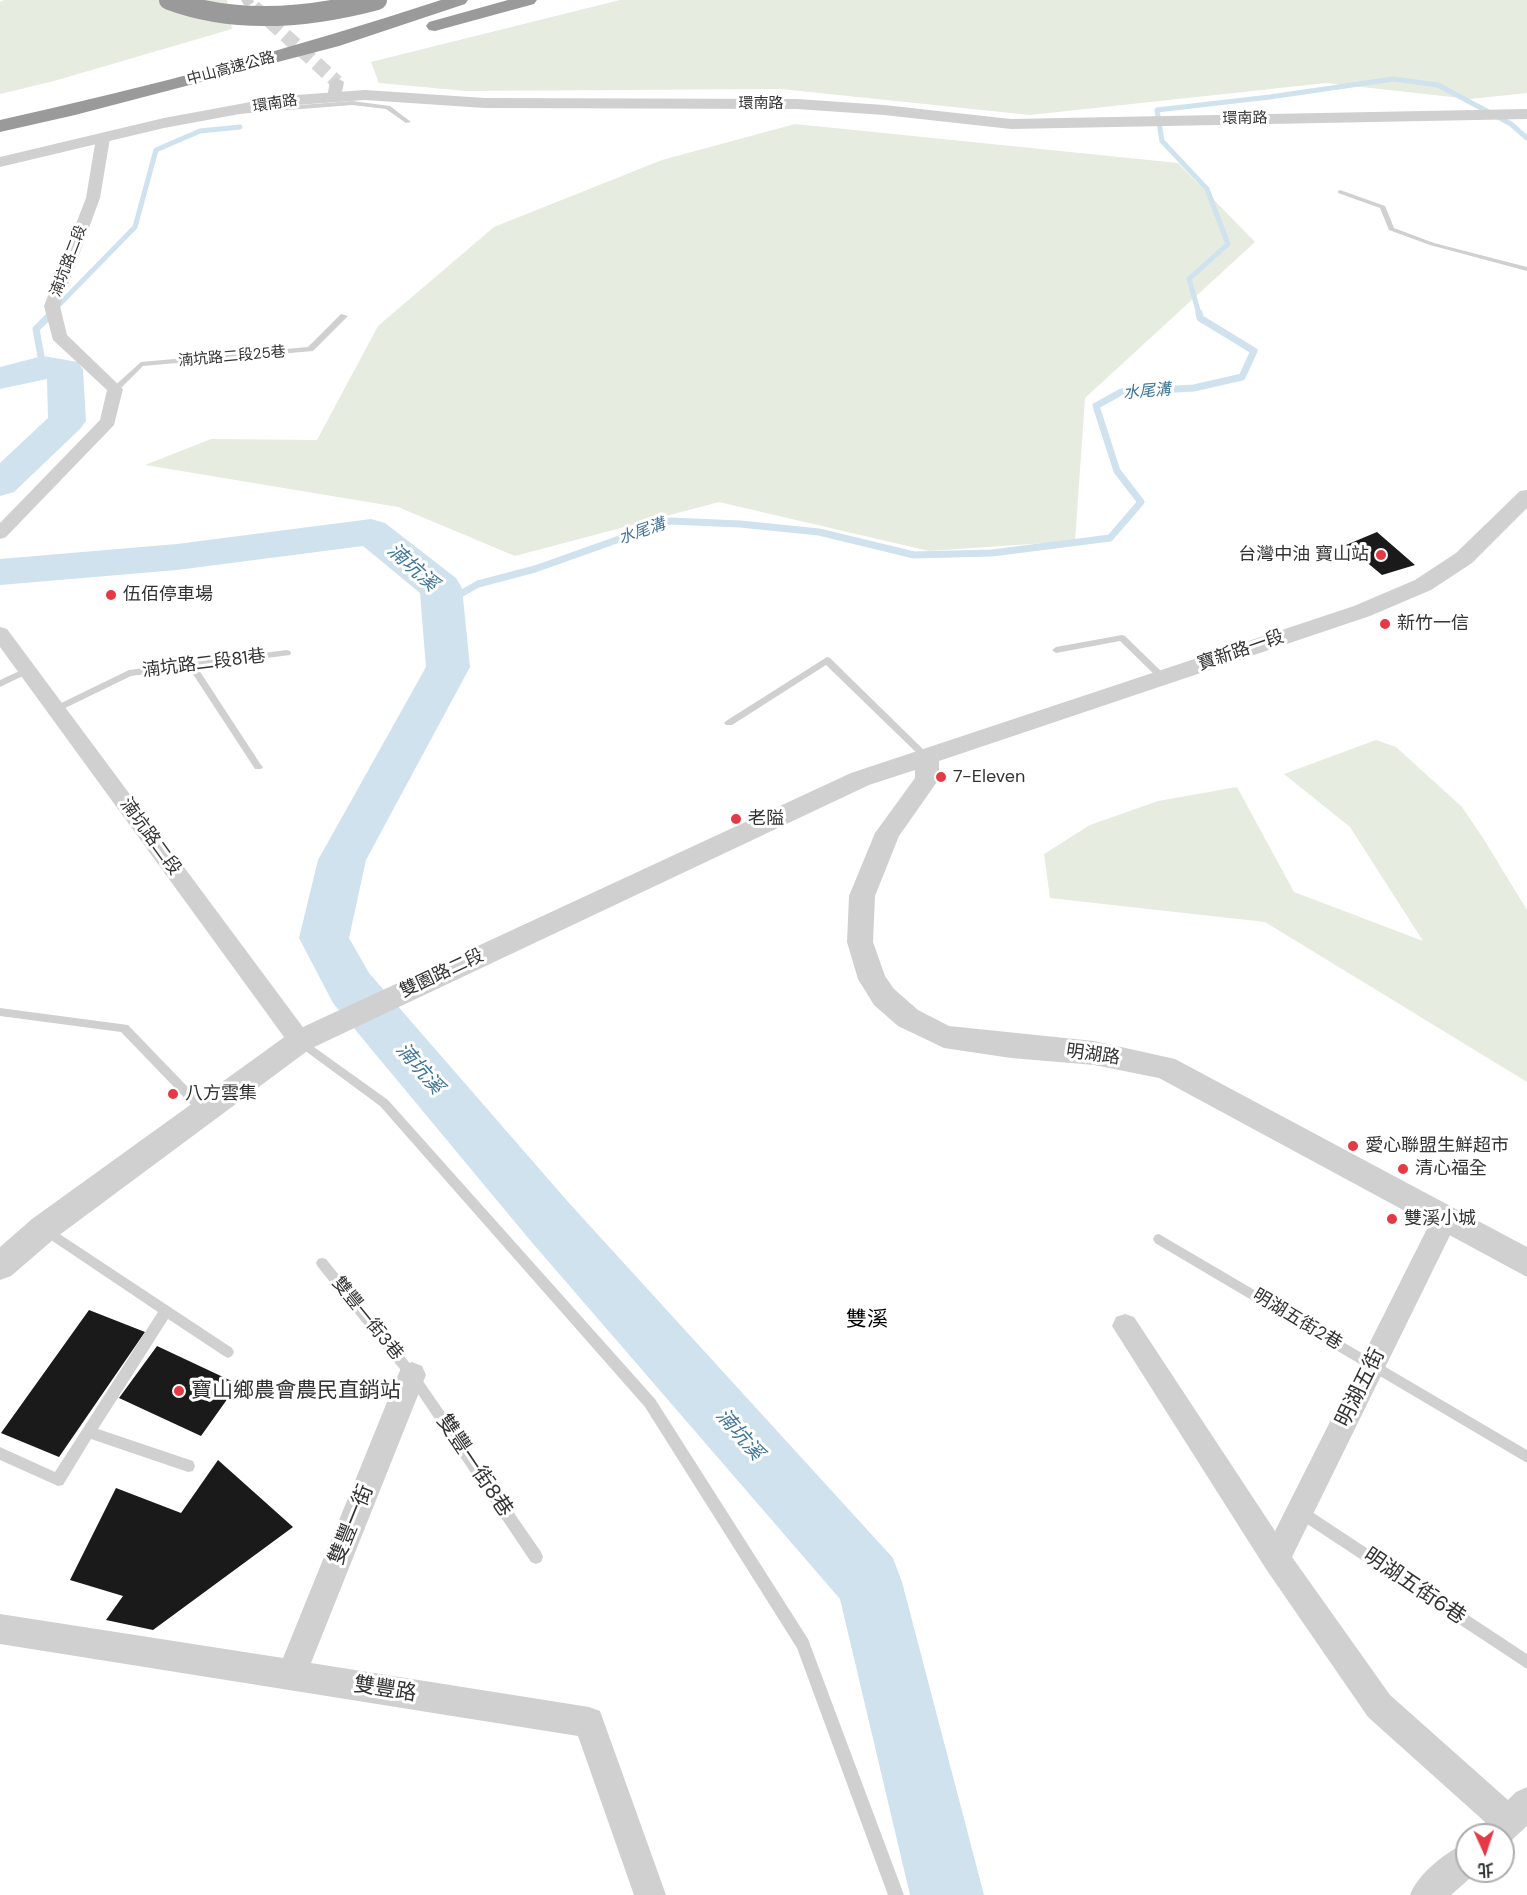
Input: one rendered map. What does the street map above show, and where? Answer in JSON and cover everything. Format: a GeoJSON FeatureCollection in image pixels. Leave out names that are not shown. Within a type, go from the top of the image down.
{"type":"FeatureCollection","features":[{"type":"Feature","properties":{"kind":"highway"},"geometry":{"type":"LineString","coordinates":[[169,0],[201,10],[241,16],[293,16],[377,0]]}},
{"type":"Feature","properties":{"kind":"highway","name":"中山高速公路"},"geometry":{"type":"LineString","coordinates":[[0,108],[88,92],[408,0]]}},
{"type":"Feature","properties":{"kind":"highway","name":"中山高速公路"},"geometry":{"type":"LineString","coordinates":[[0,126],[68,111],[332,42],[459,0]]}},
{"type":"Feature","properties":{"kind":"highway"},"geometry":{"type":"LineString","coordinates":[[68,111],[200,92],[528,0]]}},
{"type":"Feature","properties":{"kind":"street","name":"環南路"},"geometry":{"type":"LineString","coordinates":[[0,162],[336,89],[365,95],[485,103],[797,104],[884,110],[1011,124],[1527,114]]}},
{"type":"Feature","properties":{"kind":"street","name":"湳坑路二段"},"geometry":{"type":"LineString","coordinates":[[102,138],[93,198],[52,306],[59,337],[115,388]]}},
{"type":"Feature","properties":{"kind":"street"},"geometry":{"type":"LineString","coordinates":[[0,533],[108,421],[115,388]]}},
{"type":"Feature","properties":{"kind":"street","name":"寶新路一段"},"geometry":{"type":"LineString","coordinates":[[927,758],[1362,610],[1423,585],[1464,558],[1527,496]]}},
{"type":"Feature","properties":{"kind":"street","name":"湳坑路二段"},"geometry":{"type":"LineString","coordinates":[[0,633],[300,1041]]}},
{"type":"Feature","properties":{"kind":"street","name":"雙園路二段"},"geometry":{"type":"LineString","coordinates":[[0,1266],[44,1228],[300,1041],[860,779],[927,758]]}},
{"type":"Feature","properties":{"kind":"street","name":"明湖路"},"geometry":{"type":"LineString","coordinates":[[927,758],[927,779],[888,833],[862,896],[860,942],[872,979],[884,997],[908,1018],[944,1036],[1011,1046],[1094,1053],[1165,1067],[1527,1263]]}},
{"type":"Feature","properties":{"kind":"street","name":"明湖五街"},"geometry":{"type":"LineString","coordinates":[[1276,1559],[1446,1218]]}},
{"type":"Feature","properties":{"kind":"street"},"geometry":{"type":"LineString","coordinates":[[1125,1326],[1276,1559],[1379,1706],[1510,1820]]}},
{"type":"Feature","properties":{"kind":"street","name":"雙豐一街"},"geometry":{"type":"LineString","coordinates":[[291,1675],[412,1375]]}},
{"type":"Feature","properties":{"kind":"street","name":"雙豐路"},"geometry":{"type":"LineString","coordinates":[[0,1629],[589,1722],[650,1895]]}},
{"type":"Feature","properties":{"kind":"lane"},"geometry":{"type":"LineString","coordinates":[[220,113],[352,103],[388,107],[408,122]]}},
{"type":"Feature","properties":{"kind":"lane"},"geometry":{"type":"LineString","coordinates":[[1340,192],[1383,207],[1391,229],[1432,244],[1527,269]]}},
{"type":"Feature","properties":{"kind":"lane","name":"湳坑路二段25巷"},"geometry":{"type":"LineString","coordinates":[[115,388],[141,364],[310,349],[344,316]]}},
{"type":"Feature","properties":{"kind":"lane"},"geometry":{"type":"LineString","coordinates":[[1056,650],[1122,638],[1163,678]]}},
{"type":"Feature","properties":{"kind":"lane","name":"湳坑路二段81巷"},"geometry":{"type":"LineString","coordinates":[[56,709],[129,673],[287,653]]}},
{"type":"Feature","properties":{"kind":"lane"},"geometry":{"type":"LineString","coordinates":[[729,723],[827,660],[927,758]]}},
{"type":"Feature","properties":{"kind":"lane"},"geometry":{"type":"LineString","coordinates":[[191,665],[258,767]]}},
{"type":"Feature","properties":{"kind":"lane"},"geometry":{"type":"LineString","coordinates":[[0,684],[28,670]]}},
{"type":"Feature","properties":{"kind":"lane"},"geometry":{"type":"LineString","coordinates":[[0,1012],[124,1028],[204,1111]]}},
{"type":"Feature","properties":{"kind":"lane"},"geometry":{"type":"LineString","coordinates":[[300,1041],[384,1103],[650,1403],[803,1644],[896,1895]]}},
{"type":"Feature","properties":{"kind":"lane"},"geometry":{"type":"LineString","coordinates":[[44,1228],[165,1312],[228,1352]]}},
{"type":"Feature","properties":{"kind":"lane","name":"明湖五街2巷"},"geometry":{"type":"LineString","coordinates":[[1160,1239],[1527,1457]]}},
{"type":"Feature","properties":{"kind":"lane","name":"雙豐一街3巷"},"geometry":{"type":"LineString","coordinates":[[322,1263],[412,1375]]}},
{"type":"Feature","properties":{"kind":"lane"},"geometry":{"type":"LineString","coordinates":[[0,1453],[58,1480],[165,1312]]}},
{"type":"Feature","properties":{"kind":"lane","name":"雙豐一街8巷"},"geometry":{"type":"LineString","coordinates":[[412,1375],[536,1557]]}},
{"type":"Feature","properties":{"kind":"lane"},"geometry":{"type":"LineString","coordinates":[[89,1432],[188,1466]]}},
{"type":"Feature","properties":{"kind":"lane","name":"明湖五街6巷"},"geometry":{"type":"LineString","coordinates":[[1300,1511],[1527,1662]]}},
{"type":"Feature","properties":{"kind":"shaded area"},"geometry":{"type":"Polygon","coordinates":[[[4,0],[227,0],[232,29],[54,81],[0,94],[0,2],[4,0]]]}},
{"type":"Feature","properties":{"kind":"shaded area"},"geometry":{"type":"Polygon","coordinates":[[[620,0],[1527,0],[1527,93],[1470,99],[1326,83],[1030,115],[781,89],[466,91],[379,83],[371,62],[620,0]]]}},
{"type":"Feature","properties":{"kind":"shaded area"},"geometry":{"type":"Polygon","coordinates":[[[795,124],[1178,163],[1255,242],[1085,398],[1075,541],[929,551],[719,502],[515,556],[398,507],[145,465],[211,439],[317,440],[378,326],[494,227],[662,160],[795,124]]]}},
{"type":"Feature","properties":{"kind":"shaded area"},"geometry":{"type":"Polygon","coordinates":[[[1376,740],[1396,747],[1462,807],[1527,910],[1527,1082],[1265,922],[1050,898],[1044,854],[1090,825],[1158,801],[1237,787],[1294,892],[1423,941],[1350,827],[1284,774],[1376,740]]]}},
{"type":"Feature","properties":{"kind":"building","name":"台灣中油 寶山站"},"geometry":{"type":"Polygon","coordinates":[[[1377,532],[1415,565],[1382,575],[1346,545],[1377,532]]]}},
{"type":"Feature","properties":{"kind":"building"},"geometry":{"type":"Polygon","coordinates":[[[89,1310],[145,1332],[59,1457],[1,1433],[89,1310]]]}},
{"type":"Feature","properties":{"kind":"building","name":"寶山鄉農會農民直銷站"},"geometry":{"type":"Polygon","coordinates":[[[157,1346],[238,1384],[201,1436],[119,1398],[157,1346]]]}},
{"type":"Feature","properties":{"kind":"building"},"geometry":{"type":"Polygon","coordinates":[[[218,1460],[293,1527],[153,1630],[106,1620],[123,1596],[70,1580],[116,1488],[181,1513],[218,1460]]]}},
{"type":"Feature","properties":{"kind":"waterway","name":"水尾溝"},"geometry":{"type":"LineString","coordinates":[[1199,314],[1189,279],[1228,244],[1207,189],[1162,141],[1157,110],[1270,97],[1393,79],[1438,85],[1511,124],[1527,138]]}},
{"type":"Feature","properties":{"kind":"waterway"},"geometry":{"type":"LineString","coordinates":[[50,314],[135,227],[156,150],[200,131],[240,127]]}},
{"type":"Feature","properties":{"kind":"waterway"},"geometry":{"type":"LineString","coordinates":[[43,367],[36,329],[52,313]]}},
{"type":"Feature","properties":{"kind":"waterway","name":"水尾溝"},"geometry":{"type":"LineString","coordinates":[[443,604],[478,584],[535,569],[670,521],[740,524],[819,532],[914,555],[992,553],[1110,538],[1141,502],[1117,471],[1096,406],[1121,392],[1194,388],[1242,377],[1254,351],[1200,318],[1199,313]]}},
{"type":"Feature","properties":{"kind":"waterway","name":"湳坑溪"},"geometry":{"type":"LineString","coordinates":[[0,378],[43,367],[65,370],[67,421],[0,484]]}},
{"type":"Feature","properties":{"kind":"waterway","name":"湳坑溪"},"geometry":{"type":"LineString","coordinates":[[0,572],[177,557],[371,532],[441,588],[448,667],[342,860],[324,938],[351,988],[549,1221],[869,1582],[947,1895]]}},
{"type":"Feature","properties":{"kind":"tunnel"},"geometry":{"type":"LineString","coordinates":[[254,7],[337,82]]}},
{"type":"Feature","properties":{"kind":"place","name":"台灣中油 寶山站"},"geometry":{"type":"Point","coordinates":[1381,555]}},
{"type":"Feature","properties":{"kind":"place","name":"伍佰停車場"},"geometry":{"type":"Point","coordinates":[111,595]}},
{"type":"Feature","properties":{"kind":"place","name":"新竹一信"},"geometry":{"type":"Point","coordinates":[1385,624]}},
{"type":"Feature","properties":{"kind":"place","name":"7-Eleven"},"geometry":{"type":"Point","coordinates":[941,777]}},
{"type":"Feature","properties":{"kind":"place","name":"老隘"},"geometry":{"type":"Point","coordinates":[736,819]}},
{"type":"Feature","properties":{"kind":"place","name":"八方雲集"},"geometry":{"type":"Point","coordinates":[173,1094]}},
{"type":"Feature","properties":{"kind":"place","name":"愛心聯盟生鮮超市"},"geometry":{"type":"Point","coordinates":[1353,1146]}},
{"type":"Feature","properties":{"kind":"place","name":"清心福全"},"geometry":{"type":"Point","coordinates":[1403,1169]}},
{"type":"Feature","properties":{"kind":"place","name":"雙溪小城"},"geometry":{"type":"Point","coordinates":[1392,1219]}},
{"type":"Feature","properties":{"kind":"place","name":"寶山鄉農會農民直銷站"},"geometry":{"type":"Point","coordinates":[179,1391]}},
{"type":"Feature","properties":{"kind":"district","name":"雙溪"},"geometry":{"type":"Point","coordinates":[867,1320]}}]}
